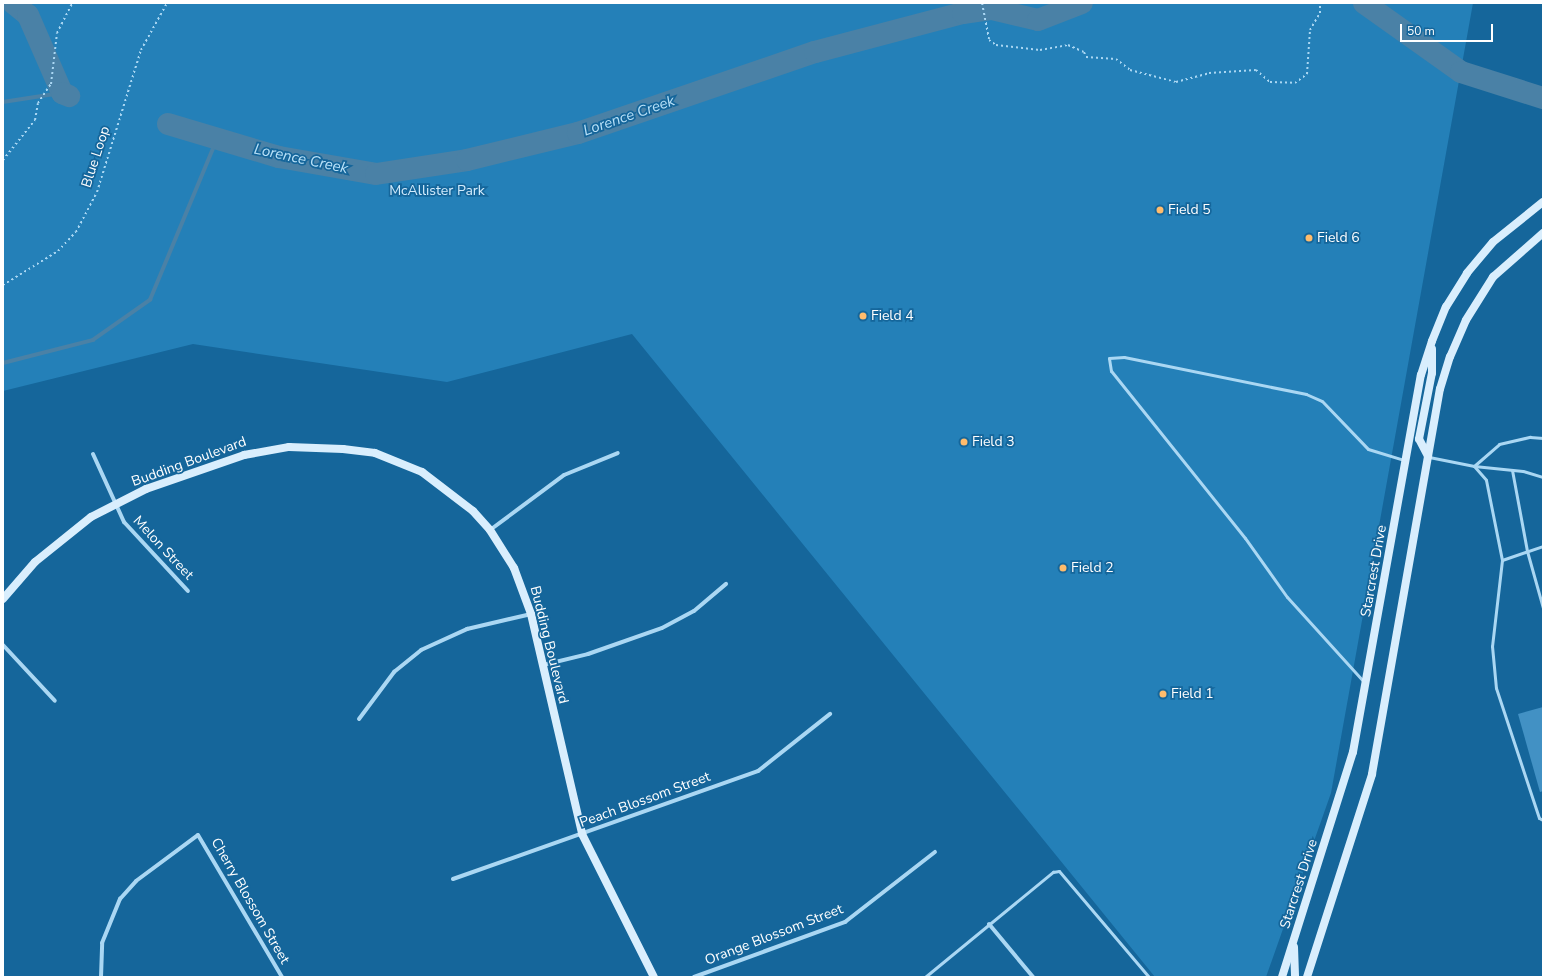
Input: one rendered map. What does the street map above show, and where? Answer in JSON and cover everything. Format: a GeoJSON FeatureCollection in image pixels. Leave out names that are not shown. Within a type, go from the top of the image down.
{"type":"FeatureCollection","features":[{"type":"Feature","properties":{"kind":"main road","name":"Starcrest Drive"},"geometry":{"type":"LineString","coordinates":[[1282,977],[1294,944],[1353,752],[1421,375],[1432,341],[1446,307],[1467,273],[1493,242],[1543,202]]}},
{"type":"Feature","properties":{"kind":"main road"},"geometry":{"type":"LineString","coordinates":[[1307,977],[1372,774],[1440,389],[1466,320],[1493,277],[1543,233]]}},
{"type":"Feature","properties":{"kind":"main road"},"geometry":{"type":"LineString","coordinates":[[1428,456],[1420,439],[1432,373],[1432,341]]}},
{"type":"Feature","properties":{"kind":"main road","name":"Budding Boulevard"},"geometry":{"type":"LineString","coordinates":[[3,599],[63,538],[117,503],[244,454],[290,447],[337,449],[375,453],[402,462],[456,496],[490,530],[514,568],[531,614],[582,834],[654,977]]}},
{"type":"Feature","properties":{"kind":"main road"},"geometry":{"type":"LineString","coordinates":[[1294,944],[1297,970],[1295,977]]}},
{"type":"Feature","properties":{"kind":"street"},"geometry":{"type":"LineString","coordinates":[[490,530],[564,475],[618,453]]}},
{"type":"Feature","properties":{"kind":"street","name":"Melon Street"},"geometry":{"type":"LineString","coordinates":[[93,454],[117,503],[124,522],[188,591]]}},
{"type":"Feature","properties":{"kind":"street"},"geometry":{"type":"LineString","coordinates":[[542,665],[588,654],[662,628],[694,612],[726,584]]}},
{"type":"Feature","properties":{"kind":"street"},"geometry":{"type":"LineString","coordinates":[[359,719],[394,672],[421,650],[467,629],[531,614]]}},
{"type":"Feature","properties":{"kind":"street"},"geometry":{"type":"LineString","coordinates":[[3,645],[55,701]]}},
{"type":"Feature","properties":{"kind":"street","name":"Peach Blossom Street"},"geometry":{"type":"LineString","coordinates":[[453,879],[758,771],[830,714]]}},
{"type":"Feature","properties":{"kind":"street","name":"Cherry Blossom Street"},"geometry":{"type":"LineString","coordinates":[[101,977],[104,937],[120,899],[136,881],[198,835],[282,977]]}},
{"type":"Feature","properties":{"kind":"street","name":"Orange Blossom Street"},"geometry":{"type":"LineString","coordinates":[[694,977],[844,922],[935,852]]}},
{"type":"Feature","properties":{"kind":"street"},"geometry":{"type":"LineString","coordinates":[[989,924],[1033,977]]}},
{"type":"Feature","properties":{"kind":"lane"},"geometry":{"type":"LineString","coordinates":[[1366,684],[1287,597],[1111,371],[1109,358],[1124,357],[1306,394],[1322,401],[1368,449],[1406,460]]}},
{"type":"Feature","properties":{"kind":"lane"},"geometry":{"type":"LineString","coordinates":[[1474,466],[1500,444],[1543,438]]}},
{"type":"Feature","properties":{"kind":"lane"},"geometry":{"type":"LineString","coordinates":[[1428,456],[1474,466],[1512,470],[1543,477]]}},
{"type":"Feature","properties":{"kind":"lane"},"geometry":{"type":"LineString","coordinates":[[1474,466],[1486,480],[1502,560],[1492,646],[1496,688],[1539,818],[1543,820]]}},
{"type":"Feature","properties":{"kind":"lane"},"geometry":{"type":"LineString","coordinates":[[1512,470],[1527,551],[1543,608]]}},
{"type":"Feature","properties":{"kind":"lane"},"geometry":{"type":"LineString","coordinates":[[1502,560],[1543,546]]}},
{"type":"Feature","properties":{"kind":"lane"},"geometry":{"type":"LineString","coordinates":[[925,977],[1053,872],[1059,871],[1149,977]]}},
{"type":"Feature","properties":{"kind":"path"},"geometry":{"type":"LineString","coordinates":[[3,160],[35,120],[38,103],[50,84],[57,34],[72,3]]}},
{"type":"Feature","properties":{"kind":"path","name":"Blue Loop"},"geometry":{"type":"LineString","coordinates":[[3,285],[58,251],[76,232],[96,192],[141,50],[167,3]]}},
{"type":"Feature","properties":{"kind":"path"},"geometry":{"type":"LineString","coordinates":[[982,3],[989,40],[996,45],[1040,50],[1068,45],[1084,52],[1086,58],[1116,59],[1130,70],[1176,82],[1209,73],[1256,70],[1270,82],[1295,83],[1307,74],[1310,30],[1320,13],[1320,3]]}},
{"type":"Feature","properties":{"kind":"green space","name":"McAllister Park"},"geometry":{"type":"Polygon","coordinates":[[[3,3],[1473,3],[1331,793],[1266,977],[1155,977],[632,334],[447,382],[193,344],[3,391],[3,3]]]}},
{"type":"Feature","properties":{"kind":"building"},"geometry":{"type":"Polygon","coordinates":[[[1543,707],[1543,791],[1540,792],[1518,714],[1543,707]]]}},
{"type":"Feature","properties":{"kind":"waterway","name":"Lorence Creek"},"geometry":{"type":"LineString","coordinates":[[13,3],[28,15],[62,93],[69,96]]}},
{"type":"Feature","properties":{"kind":"waterway","name":"Lorence Creek"},"geometry":{"type":"LineString","coordinates":[[168,124],[279,157],[376,174],[467,160],[578,133],[815,52],[963,13],[992,9],[1038,20],[1082,3]]}},
{"type":"Feature","properties":{"kind":"waterway","name":"Lorence Creek"},"geometry":{"type":"LineString","coordinates":[[1364,3],[1461,72],[1543,98]]}},
{"type":"Feature","properties":{"kind":"waterway"},"geometry":{"type":"LineString","coordinates":[[3,102],[62,93]]}},
{"type":"Feature","properties":{"kind":"waterway"},"geometry":{"type":"LineString","coordinates":[[3,363],[93,340],[150,300],[217,139]]}},
{"type":"Feature","properties":{"kind":"place","name":"Field 5"},"geometry":{"type":"Point","coordinates":[1160,210]}},
{"type":"Feature","properties":{"kind":"place","name":"Field 6"},"geometry":{"type":"Point","coordinates":[1309,238]}},
{"type":"Feature","properties":{"kind":"place","name":"Field 4"},"geometry":{"type":"Point","coordinates":[863,316]}},
{"type":"Feature","properties":{"kind":"place","name":"Field 3"},"geometry":{"type":"Point","coordinates":[964,442]}},
{"type":"Feature","properties":{"kind":"place","name":"Field 2"},"geometry":{"type":"Point","coordinates":[1063,568]}},
{"type":"Feature","properties":{"kind":"place","name":"Field 1"},"geometry":{"type":"Point","coordinates":[1163,694]}}]}
